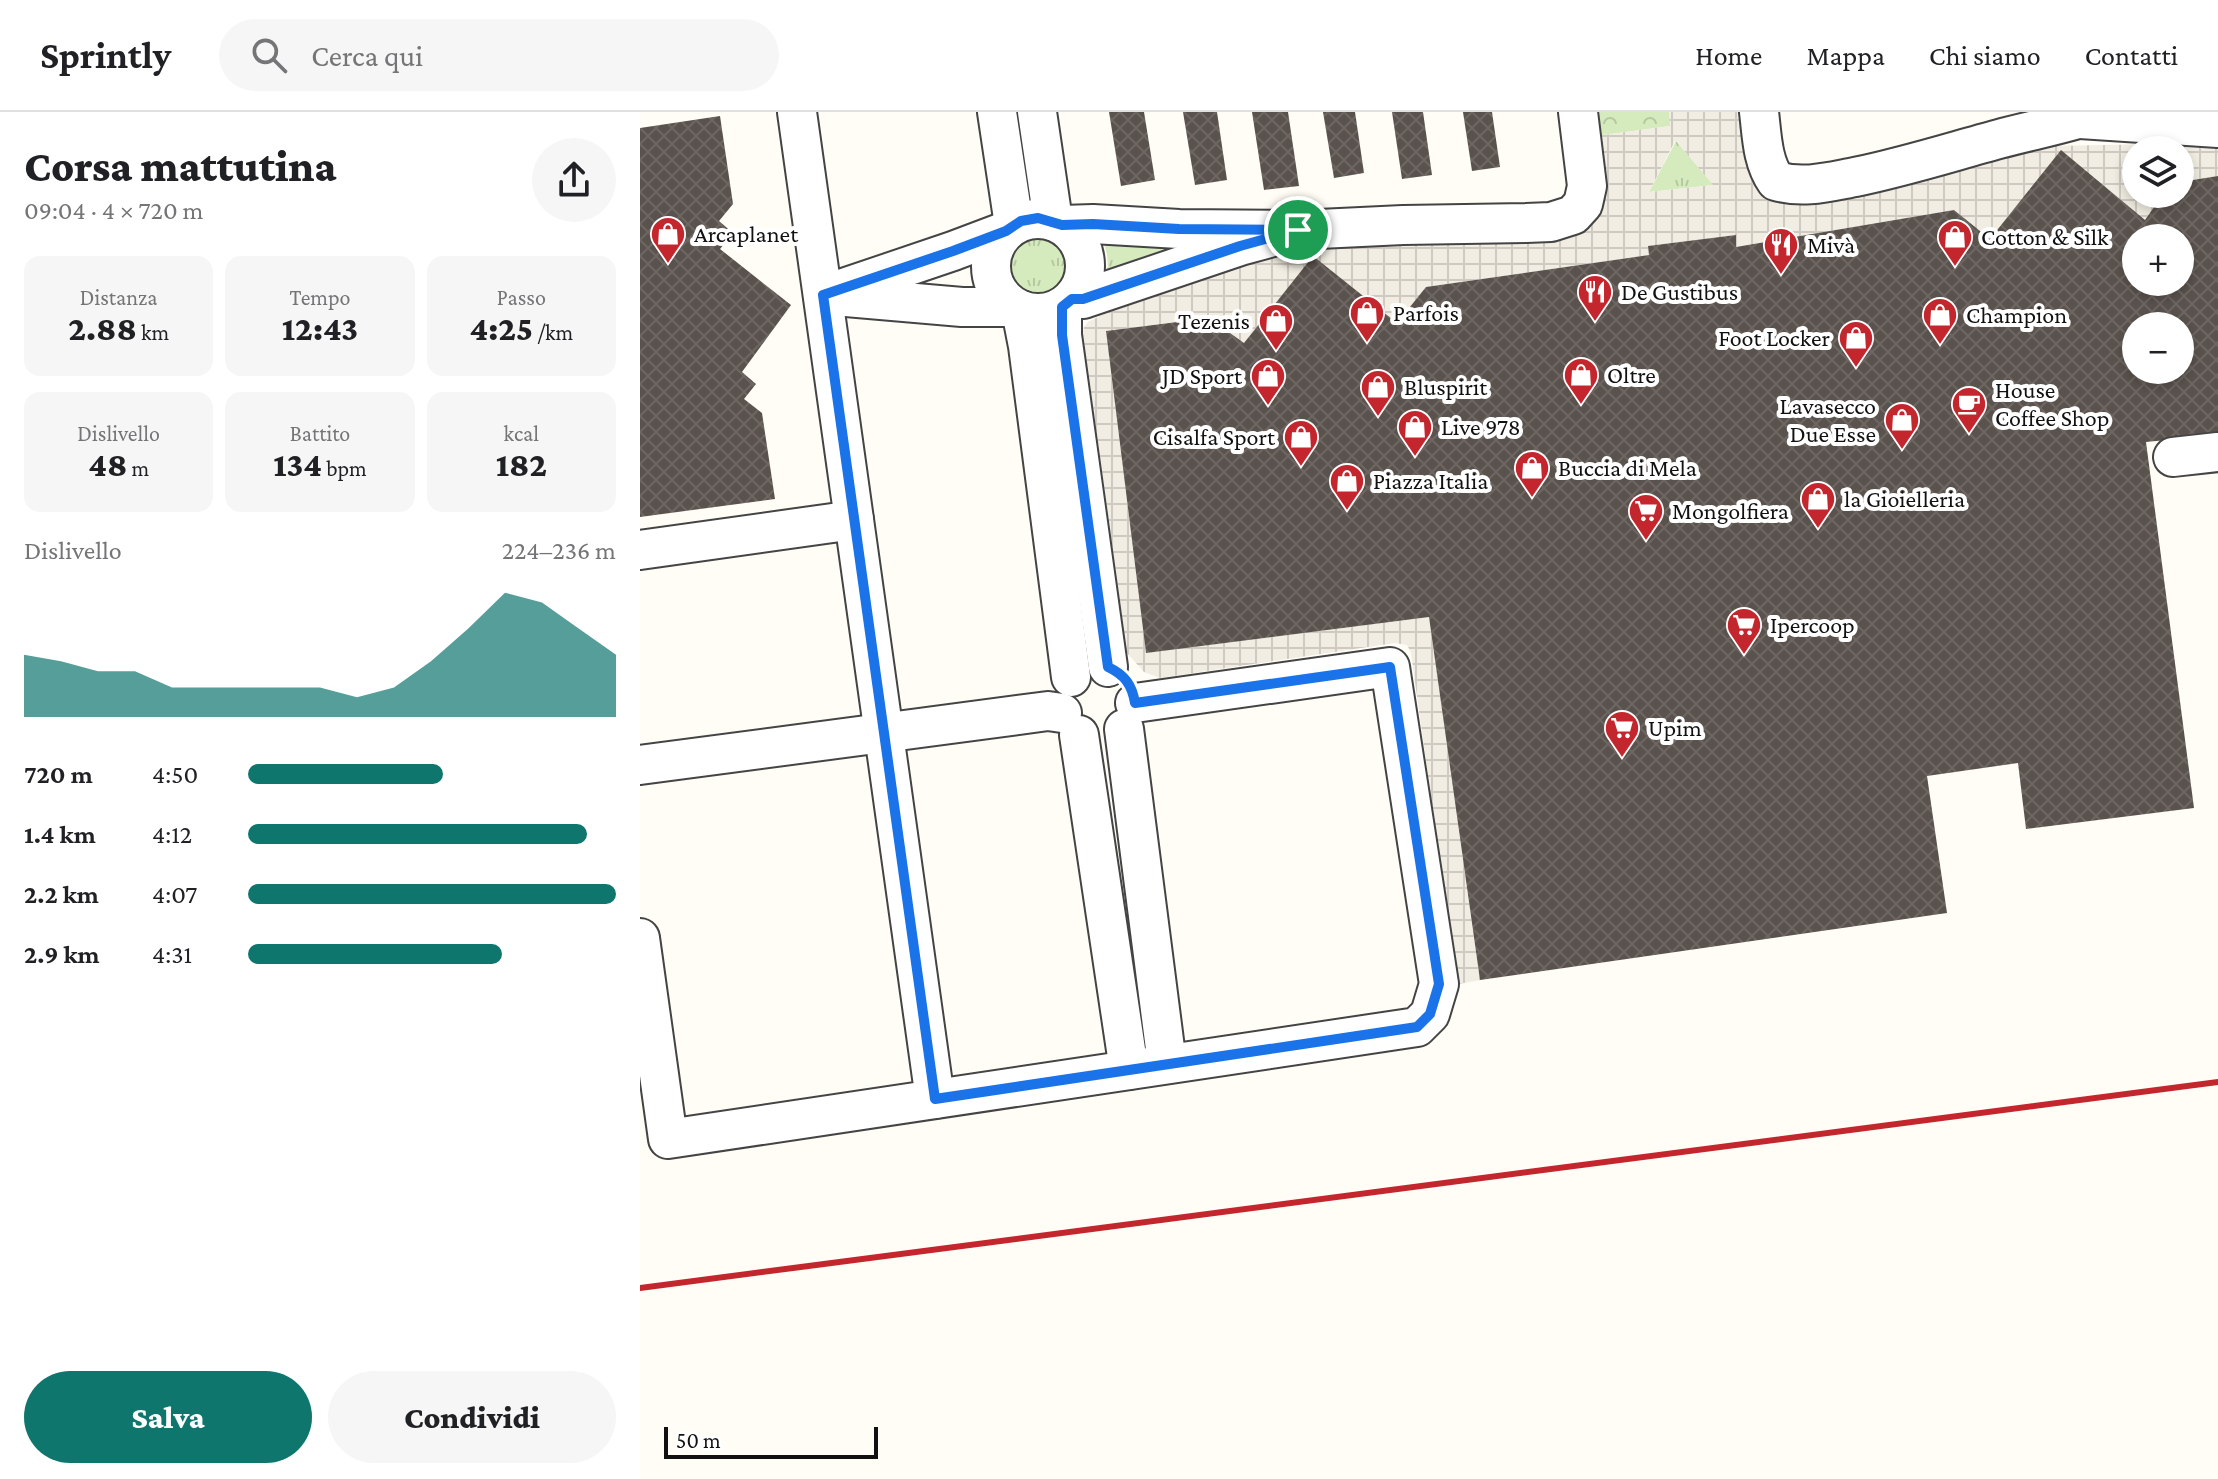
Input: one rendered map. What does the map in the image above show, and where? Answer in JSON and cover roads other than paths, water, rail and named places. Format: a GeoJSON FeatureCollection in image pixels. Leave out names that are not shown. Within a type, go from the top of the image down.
{"type":"FeatureCollection","features":[{"type":"Feature","properties":{"kind":"lane"},"geometry":{"type":"LineString","coordinates":[[797,112],[935,1099]]}},
{"type":"Feature","properties":{"kind":"lane"},"geometry":{"type":"LineString","coordinates":[[997,112],[1010,228],[993,250],[991,274],[999,293],[1018,309],[1028,346],[1071,677]]}},
{"type":"Feature","properties":{"kind":"lane"},"geometry":{"type":"LineString","coordinates":[[1037,112],[1057,223],[1076,237],[1086,261],[1083,281],[1067,303],[1062,335],[1108,667]]}},
{"type":"Feature","properties":{"kind":"lane"},"geometry":{"type":"LineString","coordinates":[[823,295],[953,251],[1021,221],[1038,218],[1057,223],[1179,229],[1298,230],[1551,222],[1573,215],[1583,204],[1587,186],[1578,112]]}},
{"type":"Feature","properties":{"kind":"lane"},"geometry":{"type":"LineString","coordinates":[[1759,112],[1769,170],[1776,181],[1791,186],[1814,185],[1889,170],[2090,116],[2218,128]]}},
{"type":"Feature","properties":{"kind":"lane"},"geometry":{"type":"LineString","coordinates":[[823,295],[1044,313],[1240,246],[1298,230]]}},
{"type":"Feature","properties":{"kind":"lane"},"geometry":{"type":"LineString","coordinates":[[2173,457],[2218,452]]}},
{"type":"Feature","properties":{"kind":"lane"},"geometry":{"type":"LineString","coordinates":[[640,550],[854,520]]}},
{"type":"Feature","properties":{"kind":"lane"},"geometry":{"type":"LineString","coordinates":[[1129,1070],[1070,724],[1061,700],[1071,677],[1088,667],[1108,667],[1119,672],[1133,691],[1130,716],[1167,1064]]}},
{"type":"Feature","properties":{"kind":"lane"},"geometry":{"type":"LineString","coordinates":[[640,765],[1048,711],[1091,740],[1103,740],[1114,736],[1130,716],[1390,667],[1439,984],[1430,1014],[1417,1027],[668,1139],[640,938]]}},
{"type":"Feature","properties":{"kind":"railway"},"geometry":{"type":"LineString","coordinates":[[640,1288],[2218,1082]]}},
{"type":"Feature","properties":{"kind":"place","name":"Arcaplanet"},"geometry":{"type":"Point","coordinates":[668,265]}},
{"type":"Feature","properties":{"kind":"place","name":"Cotton & Silk"},"geometry":{"type":"Point","coordinates":[1955,268]}},
{"type":"Feature","properties":{"kind":"place","name":"Mivà"},"geometry":{"type":"Point","coordinates":[1781,276]}},
{"type":"Feature","properties":{"kind":"place","name":"De Gustibus"},"geometry":{"type":"Point","coordinates":[1595,323]}},
{"type":"Feature","properties":{"kind":"place","name":"Parfois"},"geometry":{"type":"Point","coordinates":[1367,344]}},
{"type":"Feature","properties":{"kind":"place","name":"Champion"},"geometry":{"type":"Point","coordinates":[1940,346]}},
{"type":"Feature","properties":{"kind":"place","name":"Tezenis"},"geometry":{"type":"Point","coordinates":[1276,352]}},
{"type":"Feature","properties":{"kind":"place","name":"Foot Locker"},"geometry":{"type":"Point","coordinates":[1856,369]}},
{"type":"Feature","properties":{"kind":"place","name":"Oltre"},"geometry":{"type":"Point","coordinates":[1581,406]}},
{"type":"Feature","properties":{"kind":"place","name":"JD Sport"},"geometry":{"type":"Point","coordinates":[1268,407]}},
{"type":"Feature","properties":{"kind":"place","name":"Bluspirit"},"geometry":{"type":"Point","coordinates":[1378,418]}},
{"type":"Feature","properties":{"kind":"place","name":"House Coffee Shop"},"geometry":{"type":"Point","coordinates":[1969,435]}},
{"type":"Feature","properties":{"kind":"place","name":"Lavasecco Due Esse"},"geometry":{"type":"Point","coordinates":[1902,451]}},
{"type":"Feature","properties":{"kind":"place","name":"Live 978"},"geometry":{"type":"Point","coordinates":[1415,458]}},
{"type":"Feature","properties":{"kind":"place","name":"Cisalfa Sport"},"geometry":{"type":"Point","coordinates":[1301,468]}},
{"type":"Feature","properties":{"kind":"place","name":"Buccia di Mela"},"geometry":{"type":"Point","coordinates":[1532,499]}},
{"type":"Feature","properties":{"kind":"place","name":"Piazza Italia"},"geometry":{"type":"Point","coordinates":[1347,512]}},
{"type":"Feature","properties":{"kind":"place","name":"la Gioielleria"},"geometry":{"type":"Point","coordinates":[1818,530]}},
{"type":"Feature","properties":{"kind":"place","name":"Mongolfiera"},"geometry":{"type":"Point","coordinates":[1646,542]}},
{"type":"Feature","properties":{"kind":"place","name":"Ipercoop"},"geometry":{"type":"Point","coordinates":[1744,656]}},
{"type":"Feature","properties":{"kind":"place","name":"Upim"},"geometry":{"type":"Point","coordinates":[1622,759]}}]}
